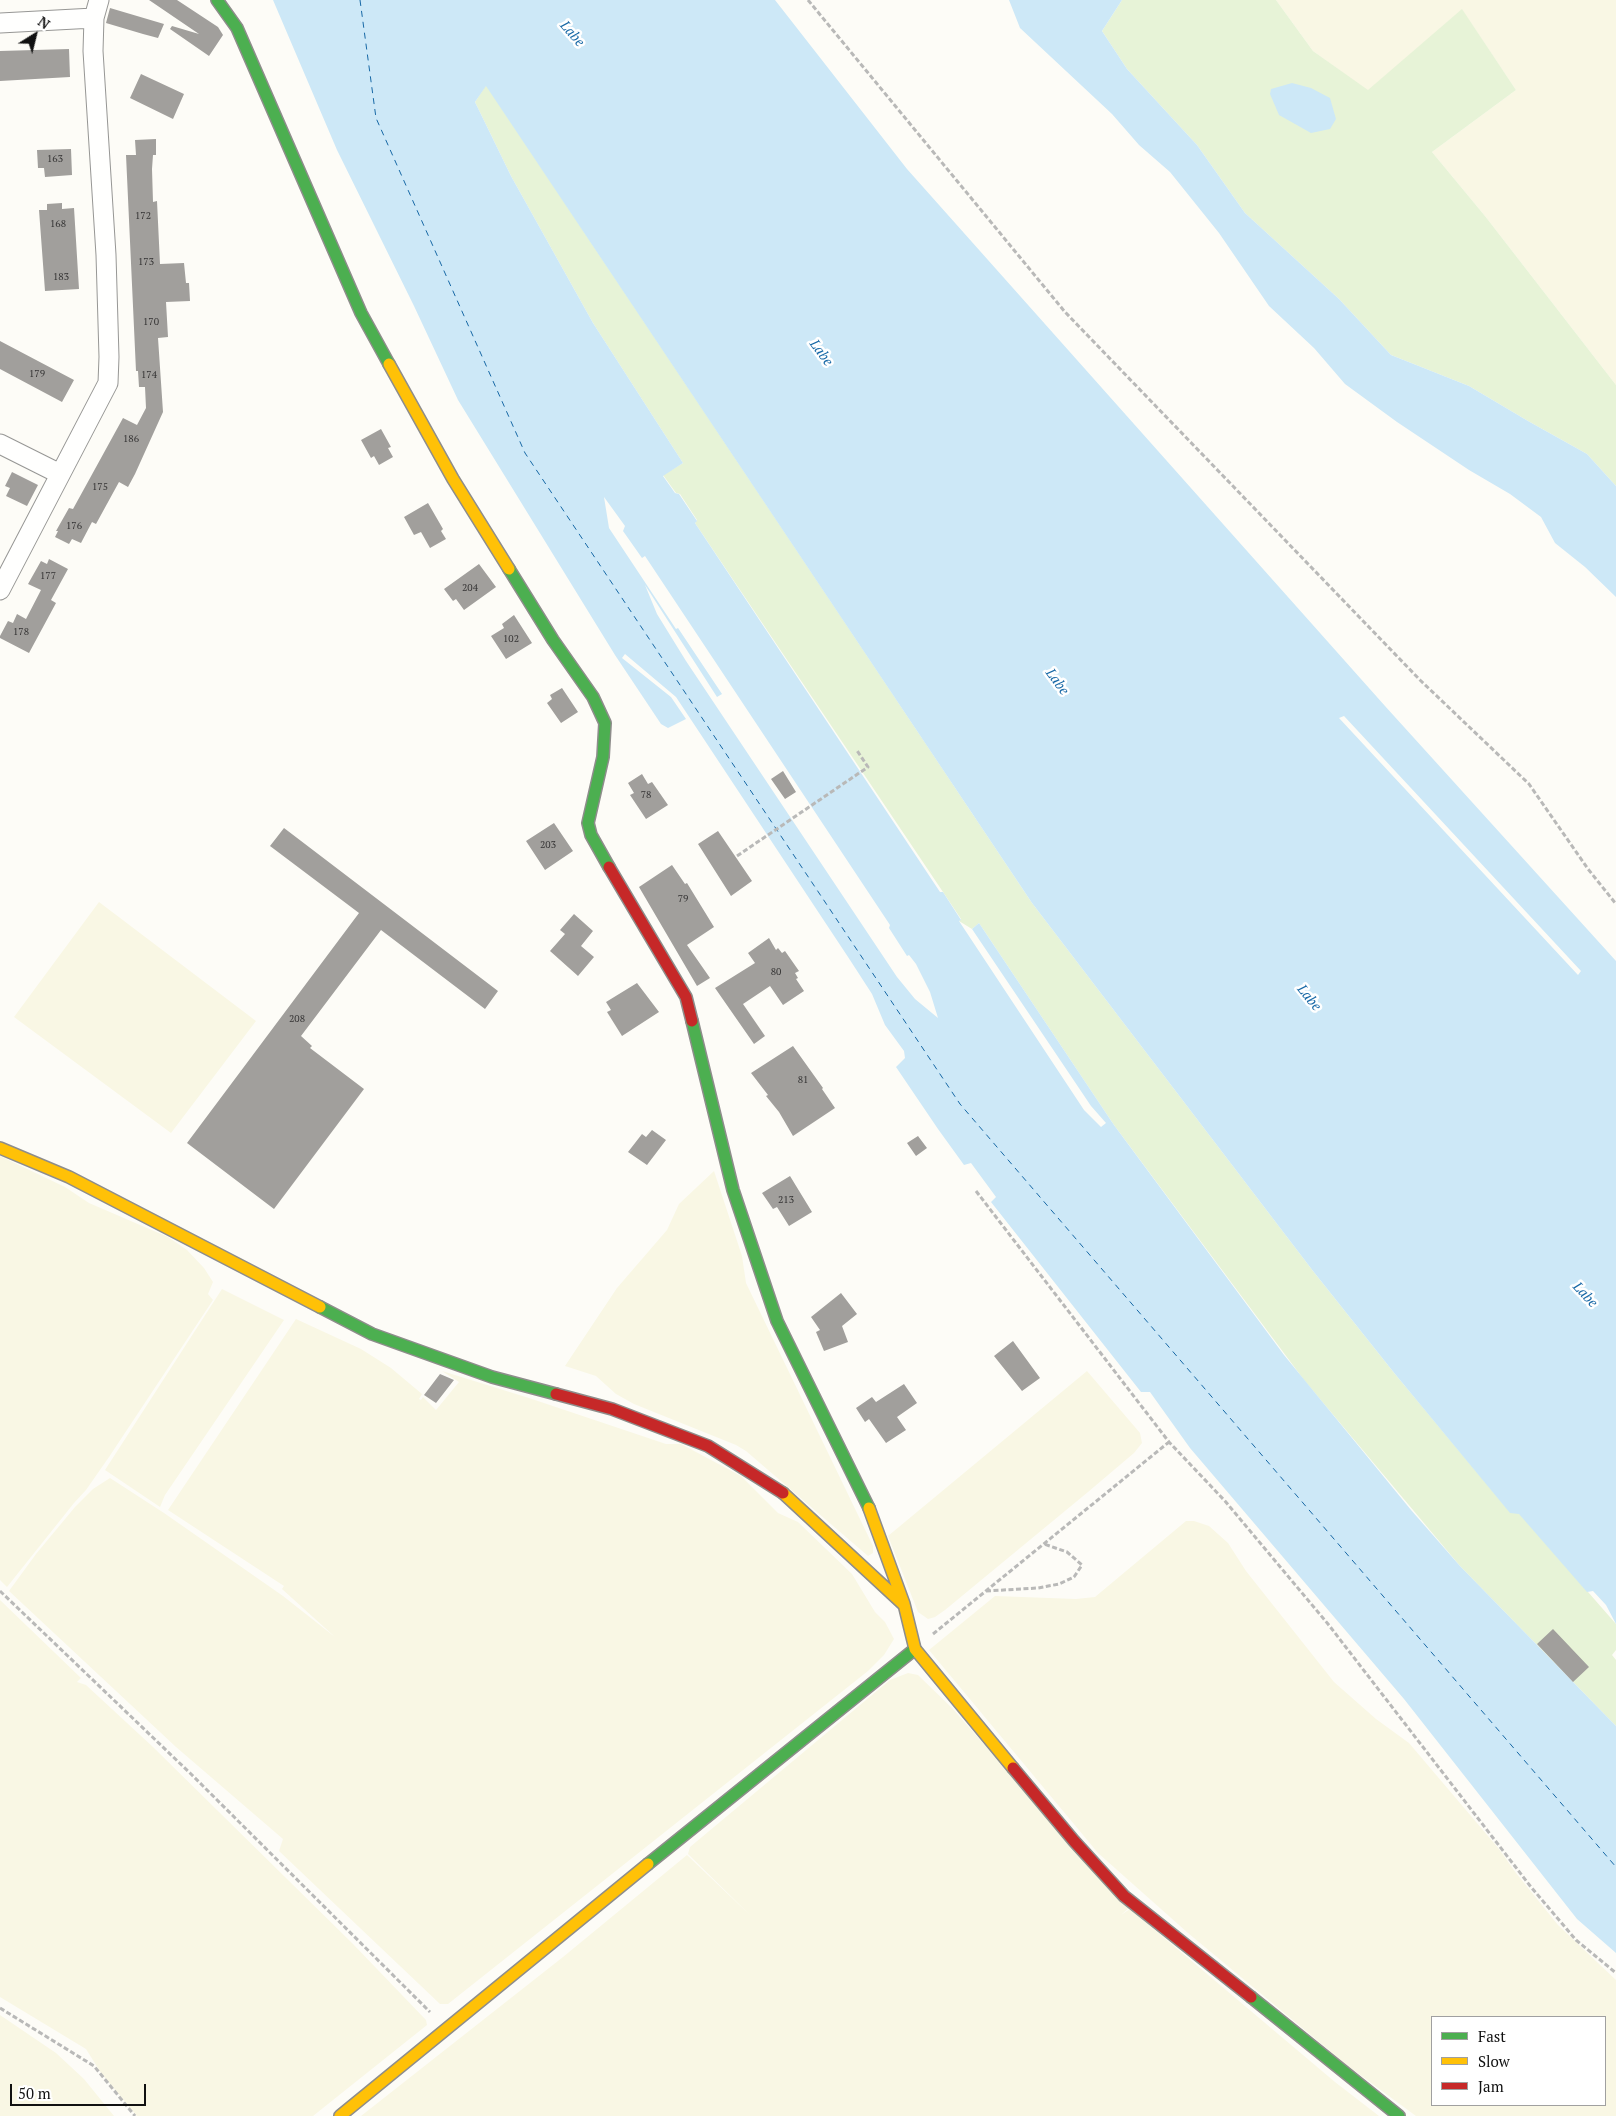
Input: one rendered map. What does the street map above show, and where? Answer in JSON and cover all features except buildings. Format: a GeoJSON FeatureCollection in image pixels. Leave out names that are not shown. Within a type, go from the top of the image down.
{"type":"FeatureCollection","features":[{"type":"Feature","properties":{"kind":"street"},"geometry":{"type":"LineString","coordinates":[[0,590],[108,382],[106,264],[93,52],[94,18],[99,0]]}},
{"type":"Feature","properties":{"kind":"street"},"geometry":{"type":"LineString","coordinates":[[217,0],[237,28],[305,188],[361,313],[383,355],[453,479],[553,640],[593,697],[605,723],[603,757],[588,822],[592,834],[686,997],[733,1190],[777,1320],[874,1518],[904,1604],[915,1649],[1074,1842],[1124,1896],[1399,2116]]}},
{"type":"Feature","properties":{"kind":"street"},"geometry":{"type":"LineString","coordinates":[[0,23],[94,18]]}},
{"type":"Feature","properties":{"kind":"street"},"geometry":{"type":"LineString","coordinates":[[0,444],[60,474]]}},
{"type":"Feature","properties":{"kind":"street"},"geometry":{"type":"LineString","coordinates":[[0,1148],[70,1177],[372,1334],[492,1377],[612,1409],[708,1446],[784,1493],[873,1578],[904,1604]]}},
{"type":"Feature","properties":{"kind":"street"},"geometry":{"type":"LineString","coordinates":[[340,2116],[444,2029],[915,1649]]}},
{"type":"Feature","properties":{"kind":"path"},"geometry":{"type":"LineString","coordinates":[[808,0],[1065,312],[1420,680],[1529,784],[1588,869],[1616,904]]}},
{"type":"Feature","properties":{"kind":"path"},"geometry":{"type":"LineString","coordinates":[[737,856],[868,766],[856,749]]}},
{"type":"Feature","properties":{"kind":"path"},"geometry":{"type":"LineString","coordinates":[[976,1191],[1169,1442],[1225,1501],[1328,1624],[1531,1887],[1576,1940],[1616,1973]]}},
{"type":"Feature","properties":{"kind":"path"},"geometry":{"type":"LineString","coordinates":[[915,1649],[1169,1442]]}},
{"type":"Feature","properties":{"kind":"path"},"geometry":{"type":"LineString","coordinates":[[986,1591],[1038,1588],[1060,1584],[1074,1578],[1082,1565],[1068,1552],[1043,1544]]}},
{"type":"Feature","properties":{"kind":"path"},"geometry":{"type":"LineString","coordinates":[[0,1591],[191,1774],[326,1907],[429,2011],[444,2029]]}},
{"type":"Feature","properties":{"kind":"path"},"geometry":{"type":"LineString","coordinates":[[0,2008],[94,2066],[135,2116]]}},
{"type":"Feature","properties":{"kind":"shaded area"},"geometry":{"type":"Polygon","coordinates":[[[1276,0],[1616,0],[1616,385],[1485,216],[1432,152],[1516,90],[1462,10],[1368,91],[1313,51],[1276,0]]]}},
{"type":"Feature","properties":{"kind":"shaded area"},"geometry":{"type":"Polygon","coordinates":[[[99,902],[256,1021],[171,1133],[14,1017],[99,902]]]}},
{"type":"Feature","properties":{"kind":"shaded area"},"geometry":{"type":"Polygon","coordinates":[[[0,1156],[65,1187],[89,1203],[168,1237],[187,1250],[204,1268],[213,1282],[208,1294],[213,1300],[109,1457],[86,1490],[7,1587],[0,1580],[0,1156]]]}},
{"type":"Feature","properties":{"kind":"shaded area"},"geometry":{"type":"Polygon","coordinates":[[[714,1171],[742,1256],[746,1283],[873,1546],[873,1553],[868,1556],[746,1451],[736,1445],[634,1404],[616,1394],[596,1376],[565,1366],[617,1288],[667,1230],[679,1204],[714,1171]]]}},
{"type":"Feature","properties":{"kind":"shaded area"},"geometry":{"type":"Polygon","coordinates":[[[222,1289],[284,1320],[165,1495],[160,1507],[105,1470],[222,1289]]]}},
{"type":"Feature","properties":{"kind":"shaded area"},"geometry":{"type":"Polygon","coordinates":[[[296,1319],[361,1349],[391,1368],[422,1394],[419,1399],[421,1400],[423,1397],[436,1410],[459,1382],[442,1371],[666,1444],[681,1444],[741,1476],[778,1513],[798,1522],[852,1574],[875,1612],[885,1622],[894,1639],[884,1655],[868,1671],[448,2004],[440,2004],[279,1851],[283,1839],[176,1747],[9,1591],[36,1554],[75,1507],[93,1489],[110,1478],[164,1513],[283,1596],[335,1637],[282,1589],[284,1586],[168,1510],[296,1319]]]}},
{"type":"Feature","properties":{"kind":"shaded area"},"geometry":{"type":"Polygon","coordinates":[[[1087,1371],[1140,1433],[1142,1443],[1134,1453],[1088,1492],[945,1610],[935,1617],[928,1619],[918,1612],[888,1536],[1087,1371]]]}},
{"type":"Feature","properties":{"kind":"shaded area"},"geometry":{"type":"Polygon","coordinates":[[[1186,1521],[1194,1521],[1209,1526],[1228,1543],[1246,1571],[1334,1682],[1376,1719],[1409,1743],[1499,1849],[1558,1925],[1616,1980],[1616,2116],[1416,2116],[1348,2066],[1188,1933],[1098,1853],[929,1650],[995,1596],[1076,1599],[1095,1597],[1186,1521]]]}},
{"type":"Feature","properties":{"kind":"shaded area"},"geometry":{"type":"Polygon","coordinates":[[[0,1600],[81,1678],[77,1682],[86,1685],[153,1747],[353,1944],[426,2020],[427,2025],[313,2116],[137,2116],[101,2073],[86,2049],[0,1997],[0,1600]]]}},
{"type":"Feature","properties":{"kind":"shaded area"},"geometry":{"type":"Polygon","coordinates":[[[908,1673],[918,1675],[952,1708],[1129,1908],[1121,1915],[1130,1909],[1335,2082],[1379,2116],[361,2116],[563,1957],[687,1855],[752,1917],[688,1854],[690,1847],[890,1680],[908,1673]]]}},
{"type":"Feature","properties":{"kind":"shaded area"},"geometry":{"type":"Polygon","coordinates":[[[0,2015],[56,2053],[84,2079],[114,2116],[0,2116],[0,2015]]]}},
{"type":"Feature","properties":{"kind":"green space"},"geometry":{"type":"Polygon","coordinates":[[[1122,0],[1276,0],[1313,51],[1368,90],[1462,9],[1516,90],[1432,152],[1485,216],[1616,385],[1616,486],[1587,454],[1469,386],[1391,355],[1339,299],[1245,213],[1197,145],[1127,69],[1102,31],[1122,0]]]}},
{"type":"Feature","properties":{"kind":"green space"},"geometry":{"type":"Polygon","coordinates":[[[486,85],[1032,903],[1313,1271],[1395,1374],[1510,1512],[1519,1513],[1616,1624],[1616,1650],[1612,1655],[1616,1660],[1616,1726],[1460,1566],[1304,1380],[1114,1125],[979,923],[972,929],[959,921],[961,919],[695,523],[697,520],[680,494],[676,493],[663,475],[683,463],[593,323],[511,176],[475,102],[486,85]]]}},
{"type":"Feature","properties":{"kind":"water","name":"Labe"},"geometry":{"type":"Polygon","coordinates":[[[273,0],[775,0],[907,169],[1385,706],[1616,961],[1616,1624],[1606,1605],[1593,1591],[1587,1592],[1519,1514],[1510,1513],[1395,1374],[1313,1271],[1032,903],[486,86],[475,102],[511,176],[593,323],[683,463],[663,476],[675,493],[679,494],[697,521],[695,523],[940,892],[943,892],[961,920],[959,921],[1084,1110],[1101,1127],[1106,1123],[1091,1106],[972,929],[979,923],[1114,1125],[1284,1355],[1411,1510],[1460,1566],[1616,1726],[1616,1953],[1577,1919],[1404,1699],[1190,1448],[1150,1392],[1141,1392],[991,1202],[996,1197],[971,1163],[964,1165],[938,1129],[896,1067],[905,1058],[904,1051],[885,1025],[872,994],[850,960],[676,697],[625,654],[622,658],[671,697],[686,719],[668,728],[661,724],[615,655],[458,400],[337,150],[273,0]],[[604,497],[609,528],[722,694],[717,697],[645,585],[657,614],[686,661],[897,977],[915,999],[938,1018],[930,992],[916,964],[909,955],[907,956],[889,928],[890,925],[645,556],[642,558],[623,531],[625,526],[604,497]],[[1344,716],[1339,718],[1578,975],[1581,971],[1344,716]]]}},
{"type":"Feature","properties":{"kind":"water"},"geometry":{"type":"Polygon","coordinates":[[[1009,0],[1122,0],[1102,31],[1127,69],[1197,145],[1245,213],[1339,299],[1391,355],[1469,386],[1587,454],[1616,486],[1616,597],[1585,567],[1555,543],[1541,517],[1510,494],[1469,470],[1397,422],[1345,384],[1314,348],[1269,306],[1219,233],[1170,172],[1139,145],[1112,114],[1020,28],[1009,0]]]}},
{"type":"Feature","properties":{"kind":"water"},"geometry":{"type":"Polygon","coordinates":[[[1292,83],[1311,88],[1330,98],[1336,119],[1330,129],[1311,133],[1279,115],[1270,94],[1271,89],[1292,83]]]}},
{"type":"Feature","properties":{"kind":"ferry route"},"geometry":{"type":"LineString","coordinates":[[360,0],[376,118],[525,453],[960,1104],[1616,1867]]}},
{"type":"Feature","properties":{"kind":"traffic: fast"},"geometry":{"type":"LineString","coordinates":[[217,0],[237,28],[361,313],[389,364]]}},
{"type":"Feature","properties":{"kind":"traffic: fast"},"geometry":{"type":"LineString","coordinates":[[509,569],[553,640],[593,697],[605,723],[603,757],[588,823],[591,835],[609,867]]}},
{"type":"Feature","properties":{"kind":"traffic: fast"},"geometry":{"type":"LineString","coordinates":[[692,1021],[733,1190],[777,1321],[869,1508]]}},
{"type":"Feature","properties":{"kind":"traffic: fast"},"geometry":{"type":"LineString","coordinates":[[320,1307],[372,1334],[492,1377],[556,1394]]}},
{"type":"Feature","properties":{"kind":"traffic: fast"},"geometry":{"type":"LineString","coordinates":[[648,1864],[915,1649]]}},
{"type":"Feature","properties":{"kind":"traffic: fast"},"geometry":{"type":"LineString","coordinates":[[1251,1997],[1399,2116]]}},
{"type":"Feature","properties":{"kind":"traffic: slow"},"geometry":{"type":"LineString","coordinates":[[389,364],[453,479],[509,569]]}},
{"type":"Feature","properties":{"kind":"traffic: slow"},"geometry":{"type":"LineString","coordinates":[[0,1148],[69,1177],[320,1307]]}},
{"type":"Feature","properties":{"kind":"traffic: slow"},"geometry":{"type":"LineString","coordinates":[[783,1493],[903,1604]]}},
{"type":"Feature","properties":{"kind":"traffic: slow"},"geometry":{"type":"LineString","coordinates":[[869,1508],[904,1604],[915,1649],[1013,1768]]}},
{"type":"Feature","properties":{"kind":"traffic: slow"},"geometry":{"type":"LineString","coordinates":[[340,2116],[648,1864]]}},
{"type":"Feature","properties":{"kind":"traffic: jam"},"geometry":{"type":"LineString","coordinates":[[609,867],[686,997],[692,1021]]}},
{"type":"Feature","properties":{"kind":"traffic: jam"},"geometry":{"type":"LineString","coordinates":[[556,1394],[612,1409],[708,1446],[783,1493]]}},
{"type":"Feature","properties":{"kind":"traffic: jam"},"geometry":{"type":"LineString","coordinates":[[1013,1768],[1074,1841],[1124,1896],[1251,1997]]}}]}
